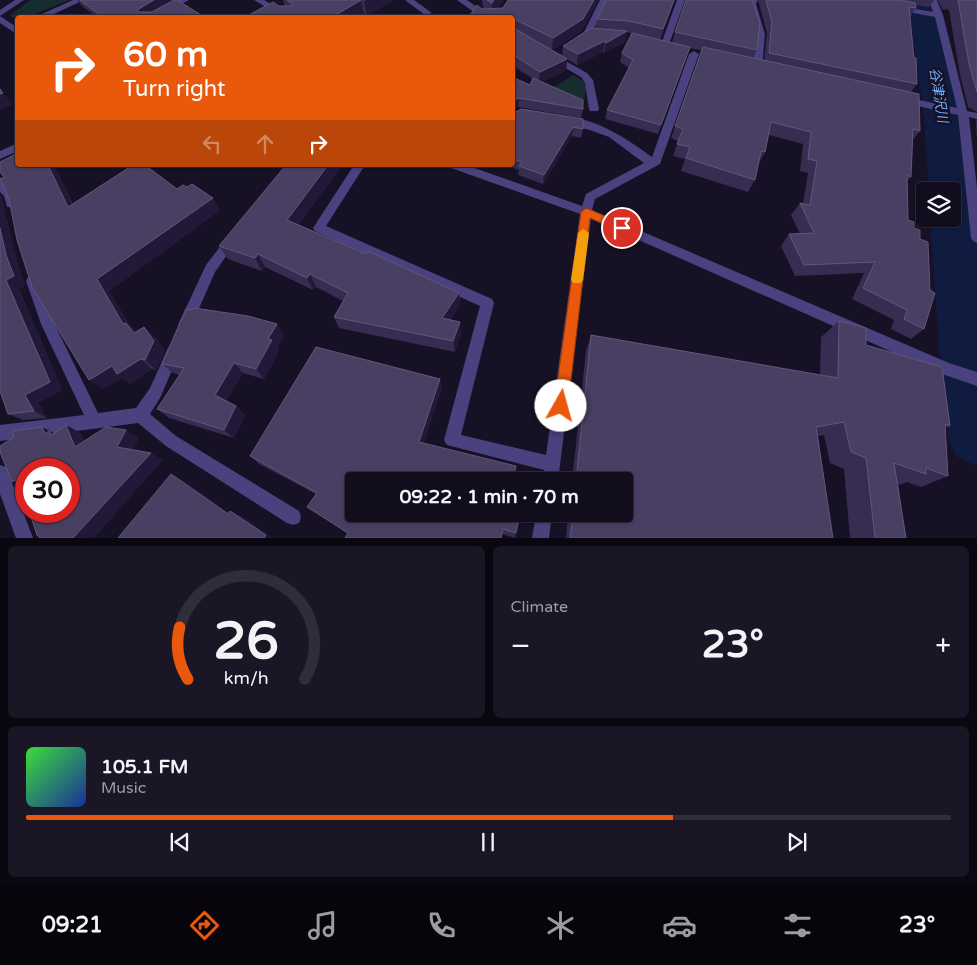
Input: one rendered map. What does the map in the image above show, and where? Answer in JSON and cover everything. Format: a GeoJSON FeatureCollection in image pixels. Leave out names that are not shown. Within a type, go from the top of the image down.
{"type":"FeatureCollection","features":[{"type":"Feature","properties":{"kind":"street"},"geometry":{"type":"LineString","coordinates":[[0,14],[20,0]]}},
{"type":"Feature","properties":{"kind":"street"},"geometry":{"type":"LineString","coordinates":[[44,15],[80,0]]}},
{"type":"Feature","properties":{"kind":"street"},"geometry":{"type":"LineString","coordinates":[[154,15],[185,0]]}},
{"type":"Feature","properties":{"kind":"street"},"geometry":{"type":"LineString","coordinates":[[258,0],[285,15]]}},
{"type":"Feature","properties":{"kind":"street"},"geometry":{"type":"LineString","coordinates":[[409,0],[428,13]]}},
{"type":"Feature","properties":{"kind":"street"},"geometry":{"type":"LineString","coordinates":[[461,0],[484,15]]}},
{"type":"Feature","properties":{"kind":"street"},"geometry":{"type":"LineString","coordinates":[[664,47],[681,0]]}},
{"type":"Feature","properties":{"kind":"street"},"geometry":{"type":"LineString","coordinates":[[933,0],[939,15],[963,113],[977,238]]}},
{"type":"Feature","properties":{"kind":"street"},"geometry":{"type":"LineString","coordinates":[[600,1],[584,36],[600,34]]}},
{"type":"Feature","properties":{"kind":"street"},"geometry":{"type":"LineString","coordinates":[[750,2],[761,34],[757,68]]}},
{"type":"Feature","properties":{"kind":"street"},"geometry":{"type":"LineString","coordinates":[[892,7],[939,15]]}},
{"type":"Feature","properties":{"kind":"street"},"geometry":{"type":"LineString","coordinates":[[270,15],[277,11]]}},
{"type":"Feature","properties":{"kind":"street"},"geometry":{"type":"LineString","coordinates":[[0,19],[15,28]]}},
{"type":"Feature","properties":{"kind":"street"},"geometry":{"type":"LineString","coordinates":[[552,53],[584,75],[590,82],[594,109]]}},
{"type":"Feature","properties":{"kind":"street"},"geometry":{"type":"LineString","coordinates":[[552,472],[586,212],[590,197],[656,161],[694,54]]}},
{"type":"Feature","properties":{"kind":"street"},"geometry":{"type":"LineString","coordinates":[[898,99],[977,116]]}},
{"type":"Feature","properties":{"kind":"street"},"geometry":{"type":"LineString","coordinates":[[552,118],[594,125],[619,136],[652,163]]}},
{"type":"Feature","properties":{"kind":"street"},"geometry":{"type":"LineString","coordinates":[[0,155],[15,148]]}},
{"type":"Feature","properties":{"kind":"street"},"geometry":{"type":"LineString","coordinates":[[359,167],[319,228],[487,302],[452,440],[553,465]]}},
{"type":"Feature","properties":{"kind":"street"},"geometry":{"type":"LineString","coordinates":[[473,168],[586,212],[947,369],[977,379]]}},
{"type":"Feature","properties":{"kind":"street"},"geometry":{"type":"LineString","coordinates":[[0,185],[9,195],[16,221]]}},
{"type":"Feature","properties":{"kind":"street"},"geometry":{"type":"LineString","coordinates":[[0,433],[140,415],[155,393],[210,268],[242,227]]}},
{"type":"Feature","properties":{"kind":"street"},"geometry":{"type":"LineString","coordinates":[[29,273],[48,324],[95,422]]}},
{"type":"Feature","properties":{"kind":"street"},"geometry":{"type":"LineString","coordinates":[[140,415],[171,441],[293,517]]}},
{"type":"Feature","properties":{"kind":"street"},"geometry":{"type":"LineString","coordinates":[[0,473],[25,538]]}},
{"type":"Feature","properties":{"kind":"street"},"geometry":{"type":"LineString","coordinates":[[540,538],[543,522]]}},
{"type":"Feature","properties":{"kind":"green space"},"geometry":{"type":"Polygon","coordinates":[[[31,0],[69,0],[32,15],[15,15],[15,19],[9,16],[31,0]]]}},
{"type":"Feature","properties":{"kind":"green space"},"geometry":{"type":"Polygon","coordinates":[[[573,75],[583,81],[587,87],[583,105],[551,89],[573,75]]]}},
{"type":"Feature","properties":{"kind":"building"},"geometry":{"type":"Polygon","coordinates":[[[80,0],[154,0],[137,10],[139,12],[152,12],[177,0],[201,15],[100,15],[80,0]]]}},
{"type":"Feature","properties":{"kind":"building"},"geometry":{"type":"Polygon","coordinates":[[[287,0],[361,0],[336,15],[249,15],[273,2],[279,6],[291,6],[293,4],[287,0]]]}},
{"type":"Feature","properties":{"kind":"building"},"geometry":{"type":"Polygon","coordinates":[[[508,0],[594,0],[583,19],[553,38],[515,19],[515,15],[470,15],[477,5],[482,9],[503,8],[508,0]]]}},
{"type":"Feature","properties":{"kind":"building"},"geometry":{"type":"Polygon","coordinates":[[[606,0],[674,0],[663,29],[629,21],[597,19],[606,0]]]}},
{"type":"Feature","properties":{"kind":"building"},"geometry":{"type":"Polygon","coordinates":[[[686,0],[752,0],[760,23],[757,50],[675,32],[686,0]]]}},
{"type":"Feature","properties":{"kind":"building"},"geometry":{"type":"Polygon","coordinates":[[[766,0],[900,0],[915,3],[916,8],[909,7],[914,58],[916,58],[917,84],[769,53],[772,22],[766,0]]]}},
{"type":"Feature","properties":{"kind":"building"},"geometry":{"type":"Polygon","coordinates":[[[958,0],[977,0],[977,92],[969,64],[958,0]]]}},
{"type":"Feature","properties":{"kind":"building"},"geometry":{"type":"Polygon","coordinates":[[[591,28],[627,31],[606,43],[605,41],[578,54],[563,46],[591,28]]]}},
{"type":"Feature","properties":{"kind":"building"},"geometry":{"type":"Polygon","coordinates":[[[515,29],[567,59],[540,72],[515,56],[515,29]]]}},
{"type":"Feature","properties":{"kind":"building"},"geometry":{"type":"Polygon","coordinates":[[[632,33],[690,47],[661,125],[607,110],[633,60],[622,53],[632,33]]]}},
{"type":"Feature","properties":{"kind":"building"},"geometry":{"type":"Polygon","coordinates":[[[703,47],[919,94],[920,131],[913,129],[911,177],[907,175],[908,220],[914,222],[914,228],[920,230],[920,239],[928,242],[930,290],[935,293],[924,329],[904,319],[907,310],[863,288],[875,262],[804,265],[789,234],[814,233],[800,203],[810,205],[817,161],[808,159],[811,132],[771,122],[765,152],[761,151],[755,180],[686,158],[690,147],[677,144],[683,129],[675,126],[703,47]]]}},
{"type":"Feature","properties":{"kind":"building"},"geometry":{"type":"Polygon","coordinates":[[[515,78],[530,85],[533,78],[583,100],[583,109],[519,98],[515,100],[515,78]]]}},
{"type":"Feature","properties":{"kind":"building"},"geometry":{"type":"Polygon","coordinates":[[[521,109],[583,119],[583,129],[573,127],[544,175],[519,166],[522,162],[515,160],[515,112],[521,109]]]}},
{"type":"Feature","properties":{"kind":"building"},"geometry":{"type":"Polygon","coordinates":[[[15,154],[15,167],[49,167],[68,207],[130,167],[148,167],[177,189],[183,185],[187,187],[192,184],[213,198],[97,279],[123,324],[126,323],[134,333],[144,327],[154,341],[145,360],[141,359],[117,374],[112,366],[89,380],[32,287],[17,240],[9,199],[0,179],[4,177],[0,172],[0,162],[15,154]]]}},
{"type":"Feature","properties":{"kind":"building"},"geometry":{"type":"Polygon","coordinates":[[[284,167],[327,167],[287,220],[366,254],[368,251],[459,293],[442,318],[460,322],[453,341],[334,317],[348,293],[310,274],[307,278],[258,254],[255,258],[219,246],[284,167]]]}},
{"type":"Feature","properties":{"kind":"building"},"geometry":{"type":"Polygon","coordinates":[[[0,228],[6,255],[14,276],[6,280],[50,382],[25,395],[34,411],[8,414],[0,391],[0,228]]]}},
{"type":"Feature","properties":{"kind":"building"},"geometry":{"type":"Polygon","coordinates":[[[194,308],[248,316],[277,324],[268,339],[272,340],[256,369],[234,363],[215,395],[236,406],[224,430],[157,409],[184,368],[162,364],[186,309],[192,310],[194,308]]]}},
{"type":"Feature","properties":{"kind":"building"},"geometry":{"type":"Polygon","coordinates":[[[839,321],[866,328],[866,345],[942,367],[950,426],[945,424],[948,476],[926,468],[926,474],[894,463],[906,538],[875,538],[866,458],[851,452],[844,422],[816,427],[833,538],[570,538],[572,522],[633,522],[633,472],[577,472],[591,335],[838,378],[839,321]]]}},
{"type":"Feature","properties":{"kind":"building"},"geometry":{"type":"Polygon","coordinates":[[[316,347],[440,379],[419,442],[516,466],[515,472],[345,472],[345,522],[518,522],[516,533],[503,529],[501,538],[345,538],[348,533],[307,507],[317,493],[250,456],[316,347]]]}},
{"type":"Feature","properties":{"kind":"building"},"geometry":{"type":"Polygon","coordinates":[[[66,425],[75,447],[106,427],[126,430],[117,447],[151,453],[73,538],[40,538],[33,523],[80,523],[80,458],[15,458],[15,480],[12,482],[0,452],[0,446],[14,437],[12,431],[42,427],[45,434],[49,431],[51,435],[66,425]]]}},
{"type":"Feature","properties":{"kind":"building"},"geometry":{"type":"Polygon","coordinates":[[[171,474],[228,514],[230,511],[266,535],[264,538],[118,538],[171,474]]]}},
{"type":"Feature","properties":{"kind":"waterway","name":"谷津沢川"},"geometry":{"type":"LineString","coordinates":[[923,0],[943,117],[949,182]]}},
{"type":"Feature","properties":{"kind":"waterway","name":"谷津沢川"},"geometry":{"type":"LineString","coordinates":[[953,227],[971,401],[977,437]]}},
{"type":"Feature","properties":{"kind":"slow traffic"},"geometry":{"type":"LineString","coordinates":[[577,280],[583,233]]}},
{"type":"Feature","properties":{"kind":"route"},"geometry":{"type":"LineString","coordinates":[[561,406],[586,212],[622,228]]}}]}
